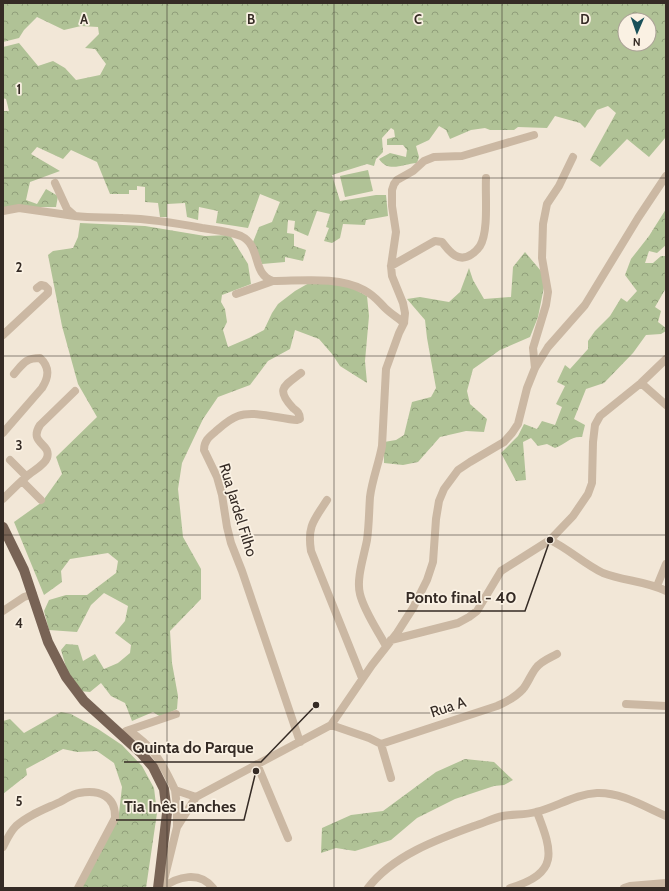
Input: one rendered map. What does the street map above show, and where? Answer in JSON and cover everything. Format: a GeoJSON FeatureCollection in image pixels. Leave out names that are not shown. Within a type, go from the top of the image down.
{"type":"FeatureCollection","features":[{"type":"Feature","properties":{"kind":"main road"},"geometry":{"type":"LineString","coordinates":[[3,528],[24,570],[48,642],[66,677],[84,701],[124,732],[154,767],[164,789],[167,813],[158,888]]}},
{"type":"Feature","properties":{"kind":"street"},"geometry":{"type":"LineString","coordinates":[[388,643],[363,602],[359,583],[367,538],[370,497],[382,446],[386,369],[404,323],[405,313],[403,303],[392,276],[391,266],[396,232],[392,206],[392,190],[397,180],[413,171],[424,161],[434,157],[462,156],[534,135]]}},
{"type":"Feature","properties":{"kind":"street"},"geometry":{"type":"LineString","coordinates":[[535,368],[533,348],[546,305],[548,292],[542,258],[544,219],[547,204],[559,186],[573,157]]}},
{"type":"Feature","properties":{"kind":"street"},"geometry":{"type":"LineString","coordinates":[[177,827],[196,797],[330,725],[413,608],[427,580],[433,562],[436,518],[439,501],[444,489],[458,470],[504,442],[512,433],[518,424],[527,388],[535,368],[548,347],[585,305],[638,218],[666,176]]}},
{"type":"Feature","properties":{"kind":"street"},"geometry":{"type":"LineString","coordinates":[[391,266],[435,241],[442,242],[449,252],[454,256],[461,258],[469,257],[475,252],[481,245],[486,222],[486,178]]}},
{"type":"Feature","properties":{"kind":"street"},"geometry":{"type":"LineString","coordinates":[[55,183],[67,209],[75,216]]}},
{"type":"Feature","properties":{"kind":"street"},"geometry":{"type":"LineString","coordinates":[[3,211],[19,208],[86,218],[124,218],[230,232],[248,240],[252,245],[263,275],[267,279],[273,281],[323,281],[348,284],[363,290],[376,298],[385,308],[404,323]]}},
{"type":"Feature","properties":{"kind":"street"},"geometry":{"type":"LineString","coordinates":[[236,294],[273,281]]}},
{"type":"Feature","properties":{"kind":"street"},"geometry":{"type":"LineString","coordinates":[[3,335],[48,293],[45,286],[41,285],[37,288]]}},
{"type":"Feature","properties":{"kind":"street"},"geometry":{"type":"LineString","coordinates":[[3,433],[42,388],[46,382],[48,372],[45,362],[40,358],[33,358],[27,360],[14,374]]}},
{"type":"Feature","properties":{"kind":"street"},"geometry":{"type":"LineString","coordinates":[[388,643],[458,623],[470,617],[477,611],[501,571],[550,540],[573,516],[588,494],[592,483],[595,425],[600,416],[641,383],[666,359]]}},
{"type":"Feature","properties":{"kind":"street","name":"Rua Jardel Filho"},"geometry":{"type":"LineString","coordinates":[[300,742],[231,542],[217,477],[204,450],[204,445],[208,438],[230,420],[238,416],[253,414],[297,420],[300,419],[299,414],[285,399],[283,392],[287,384],[301,373]]}},
{"type":"Feature","properties":{"kind":"street"},"geometry":{"type":"LineString","coordinates":[[641,383],[666,405]]}},
{"type":"Feature","properties":{"kind":"street"},"geometry":{"type":"LineString","coordinates":[[3,499],[46,461],[48,456],[46,448],[38,442],[36,431],[40,425],[75,391]]}},
{"type":"Feature","properties":{"kind":"street"},"geometry":{"type":"LineString","coordinates":[[10,460],[40,500]]}},
{"type":"Feature","properties":{"kind":"street"},"geometry":{"type":"LineString","coordinates":[[327,500],[312,522],[309,537],[311,552],[362,678]]}},
{"type":"Feature","properties":{"kind":"street"},"geometry":{"type":"LineString","coordinates":[[550,540],[568,550],[589,566],[605,574],[657,586],[666,591]]}},
{"type":"Feature","properties":{"kind":"street"},"geometry":{"type":"LineString","coordinates":[[657,586],[666,564]]}},
{"type":"Feature","properties":{"kind":"street"},"geometry":{"type":"LineString","coordinates":[[3,611],[24,597],[33,594]]}},
{"type":"Feature","properties":{"kind":"street","name":"Rua A"},"geometry":{"type":"LineString","coordinates":[[381,744],[497,706],[512,699],[522,690],[536,668],[542,662],[557,654]]}},
{"type":"Feature","properties":{"kind":"street"},"geometry":{"type":"LineString","coordinates":[[626,704],[666,706]]}},
{"type":"Feature","properties":{"kind":"street"},"geometry":{"type":"LineString","coordinates":[[124,732],[176,714]]}},
{"type":"Feature","properties":{"kind":"street"},"geometry":{"type":"LineString","coordinates":[[330,725],[369,738],[381,744],[391,778]]}},
{"type":"Feature","properties":{"kind":"street"},"geometry":{"type":"LineString","coordinates":[[124,732],[148,746],[158,757],[175,790],[177,827],[162,888]]}},
{"type":"Feature","properties":{"kind":"street"},"geometry":{"type":"LineString","coordinates":[[257,764],[288,838]]}},
{"type":"Feature","properties":{"kind":"street"},"geometry":{"type":"LineString","coordinates":[[175,790],[196,797]]}},
{"type":"Feature","properties":{"kind":"street"},"geometry":{"type":"LineString","coordinates":[[3,847],[12,831],[25,819],[77,793],[90,791],[103,795],[112,801],[115,809],[115,818],[78,888]]}},
{"type":"Feature","properties":{"kind":"street"},"geometry":{"type":"LineString","coordinates":[[368,888],[374,880],[389,867],[427,844],[503,816],[537,812],[576,796],[598,793],[628,799],[666,816]]}},
{"type":"Feature","properties":{"kind":"street"},"geometry":{"type":"LineString","coordinates":[[510,888],[534,879],[542,872],[546,864],[549,851],[548,839],[537,812]]}},
{"type":"Feature","properties":{"kind":"street"},"geometry":{"type":"LineString","coordinates":[[162,888],[171,882],[192,877],[206,881],[213,888]]}},
{"type":"Feature","properties":{"kind":"street"},"geometry":{"type":"LineString","coordinates":[[624,888],[630,886],[666,883]]}},
{"type":"Feature","properties":{"kind":"green space"},"geometry":{"type":"Polygon","coordinates":[[[3,3],[666,3],[666,137],[649,157],[627,139],[600,167],[590,160],[616,113],[608,106],[597,110],[585,128],[580,123],[555,116],[547,128],[518,127],[514,130],[490,130],[485,128],[471,130],[450,139],[446,130],[439,126],[429,140],[416,146],[419,157],[417,163],[391,167],[387,166],[379,159],[390,153],[406,157],[407,150],[403,145],[387,145],[387,139],[395,137],[394,130],[391,128],[382,138],[383,152],[376,159],[374,166],[367,164],[332,175],[340,201],[376,195],[386,195],[388,216],[366,220],[365,225],[343,224],[340,238],[332,243],[324,241],[329,228],[326,227],[330,214],[317,211],[308,236],[294,230],[295,221],[288,220],[287,233],[294,234],[294,246],[306,250],[303,261],[285,257],[285,262],[262,264],[253,242],[259,227],[272,222],[280,202],[260,194],[248,228],[216,223],[218,211],[199,207],[198,220],[187,217],[185,203],[167,204],[167,217],[160,217],[158,203],[145,202],[145,187],[137,186],[137,190],[129,190],[129,194],[110,194],[97,162],[71,150],[63,159],[37,147],[31,154],[60,171],[30,182],[26,200],[37,204],[46,189],[58,196],[56,207],[3,209],[3,111],[9,111],[6,99],[3,98],[3,47],[19,43],[38,66],[53,61],[65,68],[76,80],[100,75],[106,64],[95,49],[85,48],[99,34],[98,27],[81,26],[64,30],[37,17],[24,30],[19,38],[3,42],[3,3]]]}},
{"type":"Feature","properties":{"kind":"green space"},"geometry":{"type":"Polygon","coordinates":[[[368,170],[373,191],[345,197],[340,176],[368,170]]]}},
{"type":"Feature","properties":{"kind":"green space"},"geometry":{"type":"Polygon","coordinates":[[[666,209],[666,245],[657,253],[649,251],[645,263],[653,263],[661,256],[666,256],[666,288],[655,307],[661,311],[658,322],[666,328],[666,331],[661,334],[646,335],[633,353],[604,383],[586,389],[574,419],[585,425],[582,437],[571,439],[555,448],[547,444],[538,446],[531,438],[523,442],[526,480],[516,481],[501,453],[518,436],[524,424],[537,429],[542,421],[555,425],[562,407],[556,404],[565,386],[557,382],[565,365],[570,369],[588,349],[588,341],[595,331],[610,316],[621,298],[627,302],[637,291],[625,275],[631,259],[649,236],[666,209]]]}},
{"type":"Feature","properties":{"kind":"green space"},"geometry":{"type":"Polygon","coordinates":[[[80,223],[145,226],[205,236],[230,235],[248,264],[251,284],[222,295],[221,302],[225,309],[227,322],[223,330],[228,347],[264,330],[278,304],[295,291],[309,283],[343,283],[367,296],[369,316],[365,361],[367,383],[340,366],[319,339],[295,330],[290,349],[268,361],[250,385],[218,397],[203,419],[182,463],[178,489],[183,537],[201,569],[201,599],[170,631],[172,663],[178,696],[177,709],[161,717],[153,712],[132,721],[125,703],[111,696],[101,683],[90,692],[79,691],[68,674],[61,650],[66,644],[78,645],[83,661],[95,654],[104,669],[118,663],[130,653],[131,645],[115,633],[125,621],[128,606],[104,593],[91,605],[77,632],[49,630],[44,611],[49,600],[66,595],[87,595],[116,573],[118,561],[108,553],[70,559],[61,571],[62,582],[44,595],[14,522],[42,502],[62,474],[56,457],[97,417],[78,384],[62,326],[48,255],[53,251],[73,248],[78,237],[80,223]]]}},
{"type":"Feature","properties":{"kind":"green space"},"geometry":{"type":"Polygon","coordinates":[[[525,252],[546,277],[538,317],[530,337],[500,350],[473,369],[467,391],[470,404],[487,419],[484,432],[466,431],[440,437],[418,462],[403,465],[384,463],[384,442],[396,440],[404,435],[412,402],[431,397],[436,388],[425,320],[407,299],[420,297],[449,302],[460,292],[469,268],[473,280],[484,299],[511,297],[513,267],[525,252]]]}},
{"type":"Feature","properties":{"kind":"green space"},"geometry":{"type":"Polygon","coordinates":[[[61,712],[71,714],[98,729],[122,745],[142,766],[154,788],[157,813],[146,888],[80,888],[119,813],[122,787],[114,763],[97,751],[77,752],[63,749],[26,769],[27,775],[3,794],[3,721],[10,719],[24,733],[61,712]]]}},
{"type":"Feature","properties":{"kind":"green space"},"geometry":{"type":"Polygon","coordinates":[[[465,759],[494,762],[513,780],[504,785],[494,786],[455,799],[417,818],[391,840],[355,851],[336,848],[321,853],[322,828],[351,815],[383,811],[436,772],[465,759]]]}},
{"type":"Feature","properties":{"kind":"place","name":"Ponto final - 40"},"geometry":{"type":"Point","coordinates":[550,540]}},
{"type":"Feature","properties":{"kind":"place","name":"Quinta do Parque"},"geometry":{"type":"Point","coordinates":[316,705]}},
{"type":"Feature","properties":{"kind":"place","name":"Tia Inês Lanches"},"geometry":{"type":"Point","coordinates":[256,771]}}]}
